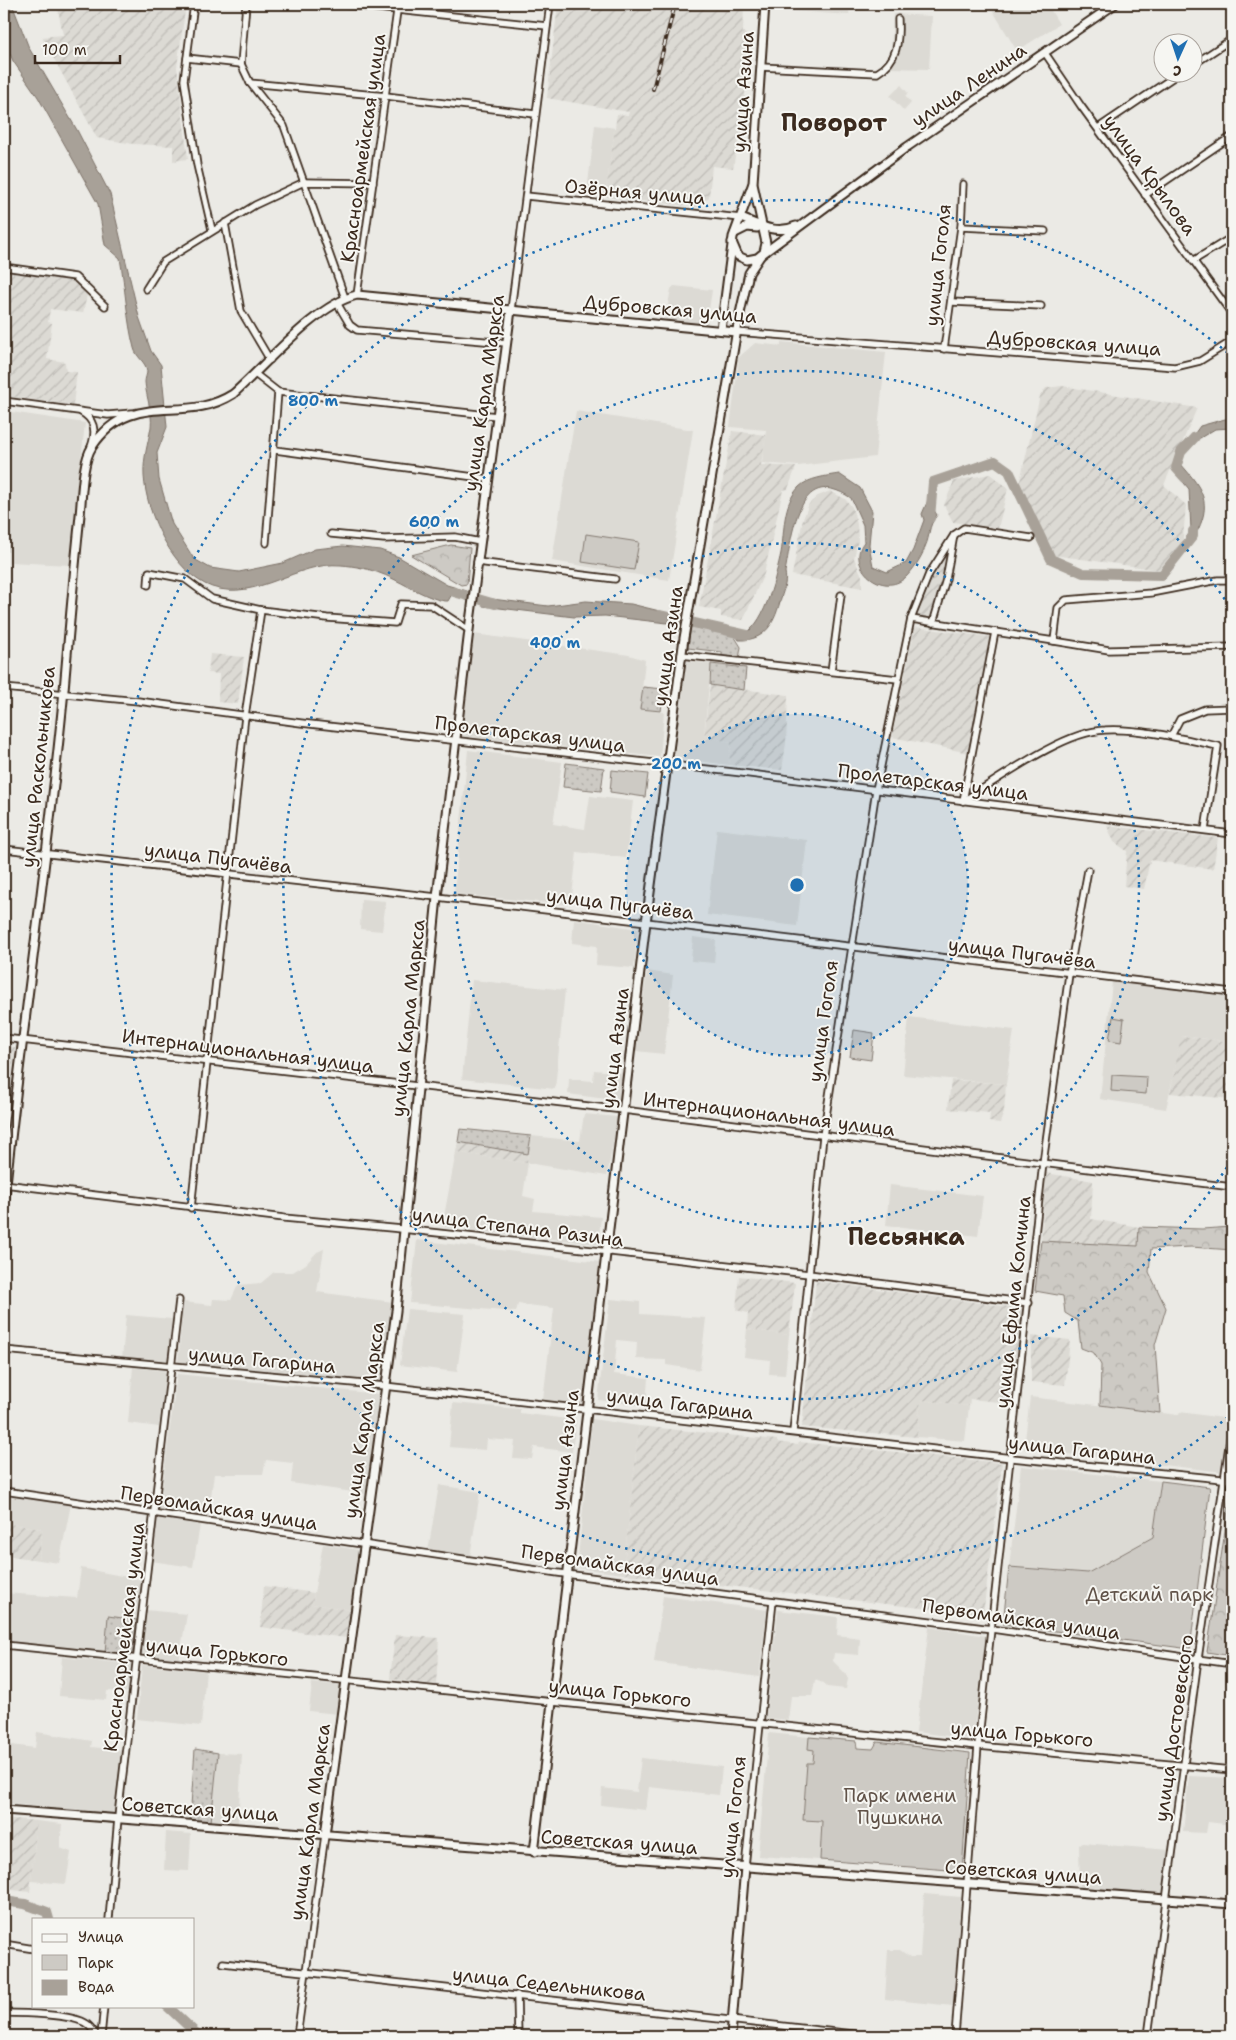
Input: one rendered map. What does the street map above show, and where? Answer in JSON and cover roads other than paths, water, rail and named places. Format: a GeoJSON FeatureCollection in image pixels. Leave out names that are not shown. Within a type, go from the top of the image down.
{"type":"FeatureCollection","features":[{"type":"Feature","properties":{"kind":"main road","name":"улица Азина"},"geometry":{"type":"LineString","coordinates":[[735,233],[753,183],[765,4]]}},
{"type":"Feature","properties":{"kind":"main road","name":"улица Ленина"},"geometry":{"type":"LineString","coordinates":[[762,254],[907,147],[1115,4]]}},
{"type":"Feature","properties":{"kind":"main road","name":"улица Азина"},"geometry":{"type":"LineString","coordinates":[[753,183],[765,238]]}},
{"type":"Feature","properties":{"kind":"main road","name":"улица Ленина"},"geometry":{"type":"LineString","coordinates":[[741,218],[783,231],[818,212]]}},
{"type":"Feature","properties":{"kind":"main road"},"geometry":{"type":"LineString","coordinates":[[721,330],[732,242],[735,233],[742,228],[751,226],[760,230],[765,238],[762,254],[752,260],[742,258],[735,252],[732,242]]}},
{"type":"Feature","properties":{"kind":"main road","name":"улица Азина"},"geometry":{"type":"LineString","coordinates":[[534,1852],[646,922],[684,638],[746,282],[754,264],[762,254]]}},
{"type":"Feature","properties":{"kind":"main road","name":"Дубровская улица"},"geometry":{"type":"LineString","coordinates":[[135,413],[200,407],[224,400],[255,374],[300,331],[337,303],[357,295],[736,332]]}},
{"type":"Feature","properties":{"kind":"main road","name":"улица Карла Маркса"},"geometry":{"type":"LineString","coordinates":[[325,1835],[396,1304],[402,1229],[437,897],[475,578],[511,310]]}},
{"type":"Feature","properties":{"kind":"main road","name":"улица Раскольникова"},"geometry":{"type":"LineString","coordinates":[[4,1204],[64,693],[83,490],[91,449],[111,426],[135,413]]}},
{"type":"Feature","properties":{"kind":"main road","name":"Советская улица"},"geometry":{"type":"LineString","coordinates":[[4,1810],[1232,1904]]}},
{"type":"Feature","properties":{"kind":"main road","name":"улица Гоголя"},"geometry":{"type":"LineString","coordinates":[[731,2036],[745,1867]]}},
{"type":"Feature","properties":{"kind":"street"},"geometry":{"type":"LineString","coordinates":[[194,4],[184,80],[197,165],[212,230]]}},
{"type":"Feature","properties":{"kind":"street"},"geometry":{"type":"LineString","coordinates":[[246,4],[241,64],[250,83],[284,126],[346,298]]}},
{"type":"Feature","properties":{"kind":"street"},"geometry":{"type":"LineString","coordinates":[[340,4],[397,7],[547,26]]}},
{"type":"Feature","properties":{"kind":"street","name":"улица Карла Маркса"},"geometry":{"type":"LineString","coordinates":[[511,310],[550,4]]}},
{"type":"Feature","properties":{"kind":"street","name":"Красноармейская улица"},"geometry":{"type":"LineString","coordinates":[[357,295],[397,7]]}},
{"type":"Feature","properties":{"kind":"street"},"geometry":{"type":"LineString","coordinates":[[760,67],[877,73],[885,68],[900,43],[898,19]]}},
{"type":"Feature","properties":{"kind":"street"},"geometry":{"type":"LineString","coordinates":[[1204,57],[1232,39]]}},
{"type":"Feature","properties":{"kind":"street","name":"улица Крылова"},"geometry":{"type":"LineString","coordinates":[[1046,52],[1081,106],[1232,314]]}},
{"type":"Feature","properties":{"kind":"street"},"geometry":{"type":"LineString","coordinates":[[188,58],[241,64]]}},
{"type":"Feature","properties":{"kind":"street"},"geometry":{"type":"LineString","coordinates":[[1098,128],[1166,82]]}},
{"type":"Feature","properties":{"kind":"street"},"geometry":{"type":"LineString","coordinates":[[250,83],[386,96],[535,114]]}},
{"type":"Feature","properties":{"kind":"street"},"geometry":{"type":"LineString","coordinates":[[1145,195],[1232,136]]}},
{"type":"Feature","properties":{"kind":"street"},"geometry":{"type":"LineString","coordinates":[[146,289],[163,262],[256,204],[304,182],[373,183]]}},
{"type":"Feature","properties":{"kind":"street","name":"улица Гоголя"},"geometry":{"type":"LineString","coordinates":[[944,349],[961,227],[963,184]]}},
{"type":"Feature","properties":{"kind":"street","name":"Озёрная улица"},"geometry":{"type":"LineString","coordinates":[[526,196],[741,218]]}},
{"type":"Feature","properties":{"kind":"street"},"geometry":{"type":"LineString","coordinates":[[225,223],[241,311],[270,360]]}},
{"type":"Feature","properties":{"kind":"street"},"geometry":{"type":"LineString","coordinates":[[961,227],[1045,231]]}},
{"type":"Feature","properties":{"kind":"street"},"geometry":{"type":"LineString","coordinates":[[1193,261],[1232,237]]}},
{"type":"Feature","properties":{"kind":"street"},"geometry":{"type":"LineString","coordinates":[[4,267],[75,277],[105,306]]}},
{"type":"Feature","properties":{"kind":"street"},"geometry":{"type":"LineString","coordinates":[[952,302],[1042,306]]}},
{"type":"Feature","properties":{"kind":"street"},"geometry":{"type":"LineString","coordinates":[[337,303],[350,325],[357,330],[507,343]]}},
{"type":"Feature","properties":{"kind":"street","name":"Дубровская улица"},"geometry":{"type":"LineString","coordinates":[[736,332],[1176,367],[1200,361],[1232,341]]}},
{"type":"Feature","properties":{"kind":"street"},"geometry":{"type":"LineString","coordinates":[[255,374],[278,392],[497,416]]}},
{"type":"Feature","properties":{"kind":"street"},"geometry":{"type":"LineString","coordinates":[[266,543],[275,450],[278,392]]}},
{"type":"Feature","properties":{"kind":"street"},"geometry":{"type":"LineString","coordinates":[[4,401],[108,415],[135,413]]}},
{"type":"Feature","properties":{"kind":"street"},"geometry":{"type":"LineString","coordinates":[[77,411],[85,414],[94,425],[95,435],[91,449]]}},
{"type":"Feature","properties":{"kind":"street"},"geometry":{"type":"LineString","coordinates":[[275,450],[489,479]]}},
{"type":"Feature","properties":{"kind":"street"},"geometry":{"type":"LineString","coordinates":[[933,623],[946,579],[954,535],[964,528],[1031,538]]}},
{"type":"Feature","properties":{"kind":"street"},"geometry":{"type":"LineString","coordinates":[[331,534],[384,539],[454,537],[480,542]]}},
{"type":"Feature","properties":{"kind":"street","name":"улица Гоголя"},"geometry":{"type":"LineString","coordinates":[[793,1432],[823,1136],[850,947],[876,790],[911,619],[928,574],[954,535]]}},
{"type":"Feature","properties":{"kind":"street"},"geometry":{"type":"LineString","coordinates":[[478,562],[615,579]]}},
{"type":"Feature","properties":{"kind":"street"},"geometry":{"type":"LineString","coordinates":[[148,585],[148,572],[185,579],[212,599],[260,610],[395,623],[402,604],[431,605],[469,626]]}},
{"type":"Feature","properties":{"kind":"street"},"geometry":{"type":"LineString","coordinates":[[1054,641],[1058,608],[1066,600],[1151,593],[1218,580],[1232,580]]}},
{"type":"Feature","properties":{"kind":"street"},"geometry":{"type":"LineString","coordinates":[[831,672],[841,595]]}},
{"type":"Feature","properties":{"kind":"street"},"geometry":{"type":"LineString","coordinates":[[192,1208],[206,1061],[245,716],[260,610]]}},
{"type":"Feature","properties":{"kind":"street"},"geometry":{"type":"LineString","coordinates":[[911,619],[1109,650],[1232,647]]}},
{"type":"Feature","properties":{"kind":"street"},"geometry":{"type":"LineString","coordinates":[[963,801],[995,632]]}},
{"type":"Feature","properties":{"kind":"street"},"geometry":{"type":"LineString","coordinates":[[682,655],[898,679]]}},
{"type":"Feature","properties":{"kind":"street","name":"Пролетарская улица"},"geometry":{"type":"LineString","coordinates":[[4,688],[64,693],[1232,834]]}},
{"type":"Feature","properties":{"kind":"street"},"geometry":{"type":"LineString","coordinates":[[1171,736],[1180,719],[1205,709],[1232,708]]}},
{"type":"Feature","properties":{"kind":"street"},"geometry":{"type":"LineString","coordinates":[[963,801],[1070,738],[1104,730],[1171,736],[1218,746],[1205,830]]}},
{"type":"Feature","properties":{"kind":"street","name":"улица Пугачёва"},"geometry":{"type":"LineString","coordinates":[[4,849],[437,897],[1232,992]]}},
{"type":"Feature","properties":{"kind":"street","name":"улица Ефима Колчина"},"geometry":{"type":"LineString","coordinates":[[955,2036],[978,1746],[1012,1458],[1043,1163],[1069,974],[1088,870]]}},
{"type":"Feature","properties":{"kind":"street","name":"Интернациональная улица"},"geometry":{"type":"LineString","coordinates":[[4,1038],[623,1110],[1232,1187]]}},
{"type":"Feature","properties":{"kind":"street","name":"улица Степана Разина"},"geometry":{"type":"LineString","coordinates":[[5,1184],[192,1208],[809,1274],[1029,1303]]}},
{"type":"Feature","properties":{"kind":"street","name":"Красноармейская улица"},"geometry":{"type":"LineString","coordinates":[[109,1918],[117,1819],[170,1367],[180,1300]]}},
{"type":"Feature","properties":{"kind":"street","name":"улица Гагарина"},"geometry":{"type":"LineString","coordinates":[[4,1350],[385,1386],[1012,1458],[1232,1480]]}},
{"type":"Feature","properties":{"kind":"street","name":"улица Достоевского"},"geometry":{"type":"LineString","coordinates":[[1148,2036],[1198,1659],[1232,1425]]}},
{"type":"Feature","properties":{"kind":"street","name":"Первомайская улица"},"geometry":{"type":"LineString","coordinates":[[4,1491],[567,1574],[992,1629],[1232,1664]]}},
{"type":"Feature","properties":{"kind":"street","name":"улица Гоголя"},"geometry":{"type":"LineString","coordinates":[[745,1867],[773,1601]]}},
{"type":"Feature","properties":{"kind":"street","name":"улица Горького"},"geometry":{"type":"LineString","coordinates":[[4,1645],[551,1700],[978,1746],[1232,1770]]}},
{"type":"Feature","properties":{"kind":"street","name":"улица Карла Маркса"},"geometry":{"type":"LineString","coordinates":[[296,2036],[325,1835]]}},
{"type":"Feature","properties":{"kind":"street"},"geometry":{"type":"LineString","coordinates":[[4,1944],[32,1949]]}},
{"type":"Feature","properties":{"kind":"street","name":"улица Седельникова"},"geometry":{"type":"LineString","coordinates":[[224,1964],[517,1995],[871,2036]]}},
{"type":"Feature","properties":{"kind":"street"},"geometry":{"type":"LineString","coordinates":[[517,1995],[518,2036]]}},
{"type":"Feature","properties":{"kind":"street"},"geometry":{"type":"LineString","coordinates":[[99,2036],[104,2008]]}},
{"type":"Feature","properties":{"kind":"street"},"geometry":{"type":"LineString","coordinates":[[4,2013],[26,2013],[77,2019],[86,2023],[99,2036]]}},
{"type":"Feature","properties":{"kind":"water"},"geometry":{"type":"Polygon","coordinates":[[[4,4],[12,4],[29,48],[77,130],[110,194],[139,317],[151,351],[161,365],[167,427],[157,453],[159,479],[172,524],[194,559],[210,568],[239,572],[283,563],[315,549],[343,546],[380,550],[399,557],[447,585],[467,591],[467,596],[452,594],[448,601],[441,600],[377,572],[341,565],[325,565],[261,586],[228,590],[212,587],[198,580],[174,556],[156,524],[146,491],[144,463],[151,427],[145,382],[147,371],[134,348],[120,258],[105,245],[98,204],[38,97],[13,61],[4,39],[4,4]]]}},
{"type":"Feature","properties":{"kind":"water"},"geometry":{"type":"Polygon","coordinates":[[[1225,419],[1232,420],[1232,428],[1215,429],[1185,447],[1200,426],[1225,419]]]}},
{"type":"Feature","properties":{"kind":"water"},"geometry":{"type":"Polygon","coordinates":[[[1179,462],[1196,483],[1204,500],[1202,519],[1191,543],[1185,540],[1191,530],[1189,489],[1174,471],[1179,462]]]}},
{"type":"Feature","properties":{"kind":"water"},"geometry":{"type":"Polygon","coordinates":[[[839,474],[860,488],[872,511],[869,545],[873,566],[887,572],[906,563],[924,520],[922,514],[928,500],[937,515],[920,559],[906,577],[897,583],[887,584],[869,577],[859,561],[859,551],[864,542],[863,525],[851,498],[833,489],[819,489],[808,496],[800,508],[791,541],[785,572],[785,585],[772,622],[757,637],[739,640],[735,634],[737,630],[746,633],[753,627],[765,608],[781,553],[787,510],[794,494],[807,481],[839,474]]]}},
{"type":"Feature","properties":{"kind":"water"},"geometry":{"type":"Polygon","coordinates":[[[484,598],[548,606],[586,601],[631,604],[676,615],[667,623],[605,616],[574,617],[483,606],[484,598]]]}},
{"type":"Feature","properties":{"kind":"waterway"},"geometry":{"type":"LineString","coordinates":[[1185,478],[1176,468],[1181,452],[1195,437]]}},
{"type":"Feature","properties":{"kind":"waterway"},"geometry":{"type":"LineString","coordinates":[[930,518],[933,482],[995,461],[1009,471],[1051,559],[1083,573],[1162,575],[1193,536],[1193,531]]}},
{"type":"Feature","properties":{"kind":"waterway"},"geometry":{"type":"LineString","coordinates":[[454,592],[495,604]]}},
{"type":"Feature","properties":{"kind":"waterway"},"geometry":{"type":"LineString","coordinates":[[659,615],[747,635]]}},
{"type":"Feature","properties":{"kind":"waterway"},"geometry":{"type":"LineString","coordinates":[[4,1901],[25,1904],[47,1912],[49,1918]]}},
{"type":"Feature","properties":{"kind":"waterway"},"geometry":{"type":"LineString","coordinates":[[169,2008],[199,2036]]}},
{"type":"Feature","properties":{"kind":"railway"},"geometry":{"type":"LineString","coordinates":[[653,89],[675,4]]}},
{"type":"Feature","properties":{"kind":"district","name":"Поворот"},"geometry":{"type":"Point","coordinates":[834,123]}},
{"type":"Feature","properties":{"kind":"district","name":"Песьянка"},"geometry":{"type":"Point","coordinates":[906,1237]}},
{"type":"Feature","properties":{"kind":"park label","name":"Детский парк"},"geometry":{"type":"Point","coordinates":[1149,1594]}},
{"type":"Feature","properties":{"kind":"park label","name":"Парк имени Пушкина"},"geometry":{"type":"Point","coordinates":[900,1806]}}]}
